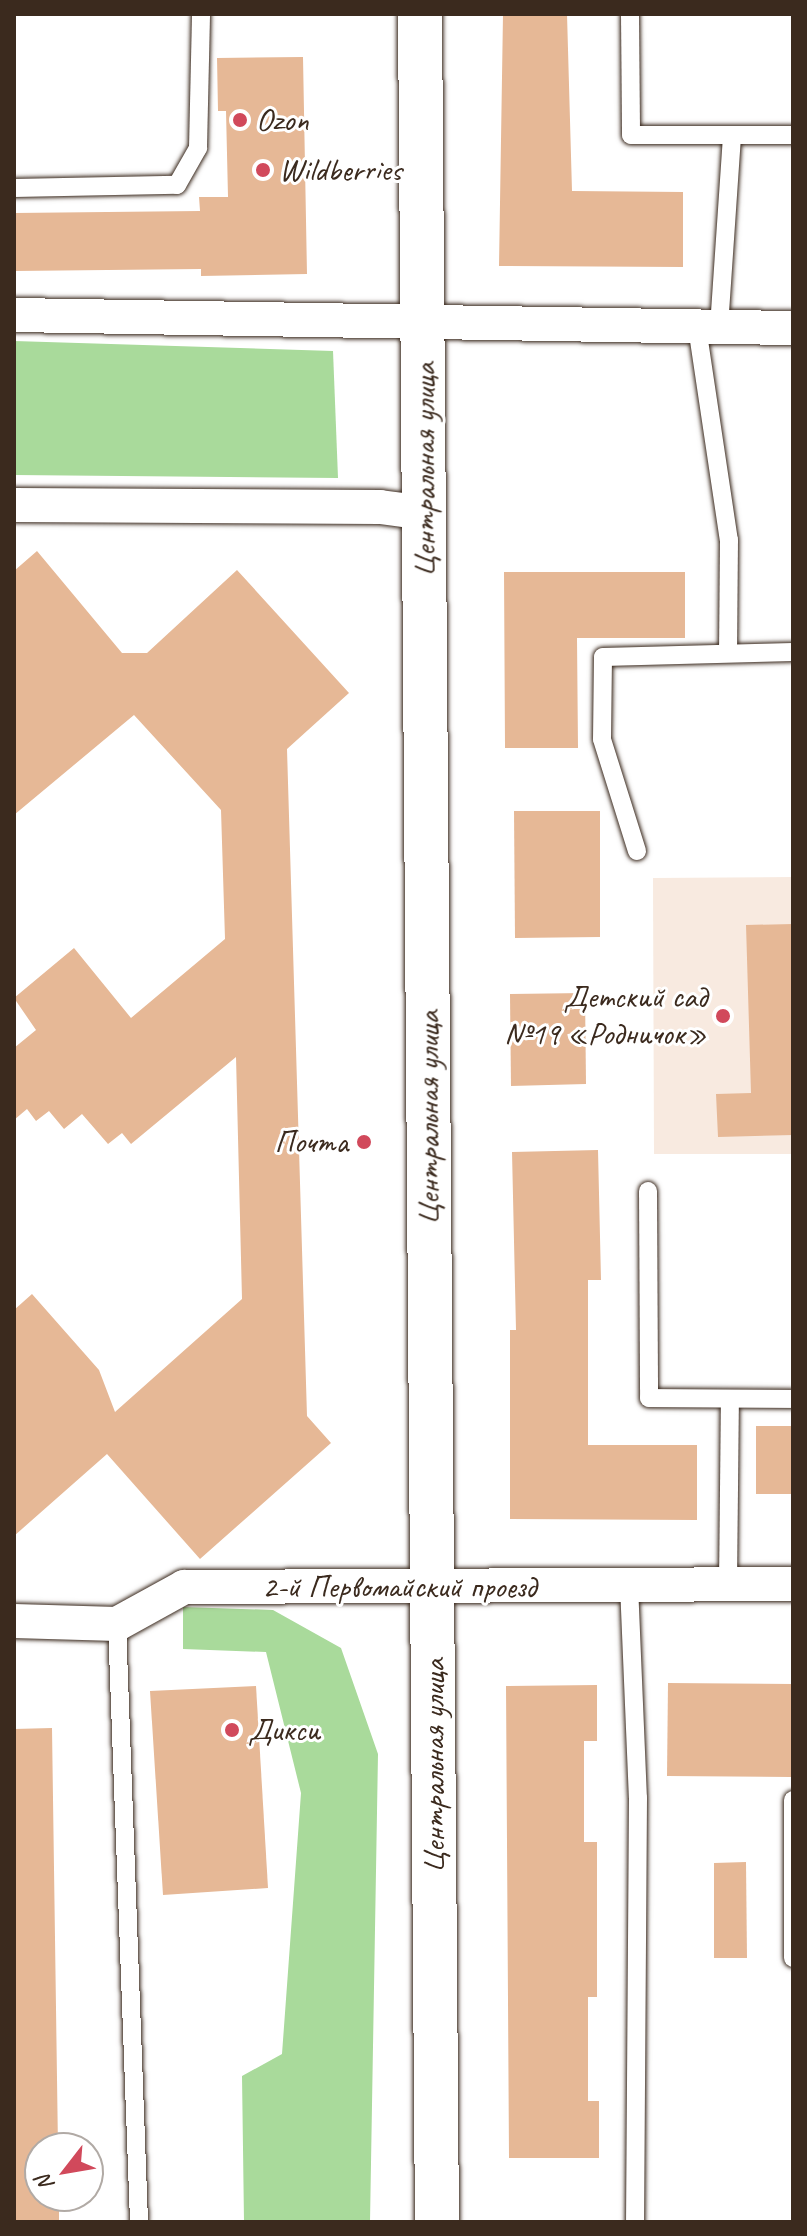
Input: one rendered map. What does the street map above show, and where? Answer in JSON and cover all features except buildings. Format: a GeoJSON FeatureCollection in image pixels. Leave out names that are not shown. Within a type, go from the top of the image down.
{"type":"FeatureCollection","features":[{"type":"Feature","properties":{"kind":"main road","name":"Центральная улица"},"geometry":{"type":"LineString","coordinates":[[420,14],[437,2222]]}},
{"type":"Feature","properties":{"kind":"street"},"geometry":{"type":"LineString","coordinates":[[14,315],[793,328]]}},
{"type":"Feature","properties":{"kind":"street"},"geometry":{"type":"LineString","coordinates":[[14,505],[380,507],[425,513]]}},
{"type":"Feature","properties":{"kind":"street","name":"2-й Первомайский проезд"},"geometry":{"type":"LineString","coordinates":[[117,1624],[184,1587],[793,1584]]}},
{"type":"Feature","properties":{"kind":"street"},"geometry":{"type":"LineString","coordinates":[[14,1621],[117,1624]]}},
{"type":"Feature","properties":{"kind":"lane"},"geometry":{"type":"LineString","coordinates":[[14,188],[177,185],[198,148],[201,14]]}},
{"type":"Feature","properties":{"kind":"lane"},"geometry":{"type":"LineString","coordinates":[[630,14],[631,135],[793,135]]}},
{"type":"Feature","properties":{"kind":"lane"},"geometry":{"type":"LineString","coordinates":[[728,653],[729,540],[708,327],[732,135]]}},
{"type":"Feature","properties":{"kind":"lane"},"geometry":{"type":"LineString","coordinates":[[637,851],[602,739],[603,657],[793,652]]}},
{"type":"Feature","properties":{"kind":"lane"},"geometry":{"type":"LineString","coordinates":[[648,1191],[649,1398],[793,1399]]}},
{"type":"Feature","properties":{"kind":"lane"},"geometry":{"type":"LineString","coordinates":[[728,1584],[730,1399]]}},
{"type":"Feature","properties":{"kind":"lane"},"geometry":{"type":"LineString","coordinates":[[629,1585],[638,1798],[635,2222]]}},
{"type":"Feature","properties":{"kind":"lane"},"geometry":{"type":"LineString","coordinates":[[117,1624],[139,2222]]}},
{"type":"Feature","properties":{"kind":"lane"},"geometry":{"type":"LineString","coordinates":[[793,1800],[793,1958]]}},
{"type":"Feature","properties":{"kind":"shaded area","name":"Детский сад №19 «Родничок»"},"geometry":{"type":"Polygon","coordinates":[[[793,877],[793,1154],[654,1154],[653,878],[793,877]]]}},
{"type":"Feature","properties":{"kind":"green space"},"geometry":{"type":"Polygon","coordinates":[[[14,341],[333,351],[338,478],[14,475],[14,341]]]}},
{"type":"Feature","properties":{"kind":"green space"},"geometry":{"type":"Polygon","coordinates":[[[183,1607],[273,1610],[341,1648],[378,1754],[370,2222],[244,2222],[242,2076],[282,2054],[301,1793],[266,1652],[183,1649],[183,1607]]]}},
{"type":"Feature","properties":{"kind":"place","name":"Ozon"},"geometry":{"type":"Point","coordinates":[240,120]}},
{"type":"Feature","properties":{"kind":"place","name":"Wildberries"},"geometry":{"type":"Point","coordinates":[263,170]}},
{"type":"Feature","properties":{"kind":"place","name":"Детский сад №19 «Родничок»"},"geometry":{"type":"Point","coordinates":[723,1016]}},
{"type":"Feature","properties":{"kind":"place","name":"Почта"},"geometry":{"type":"Point","coordinates":[364,1142]}},
{"type":"Feature","properties":{"kind":"place","name":"Дикси"},"geometry":{"type":"Point","coordinates":[232,1730]}}]}
